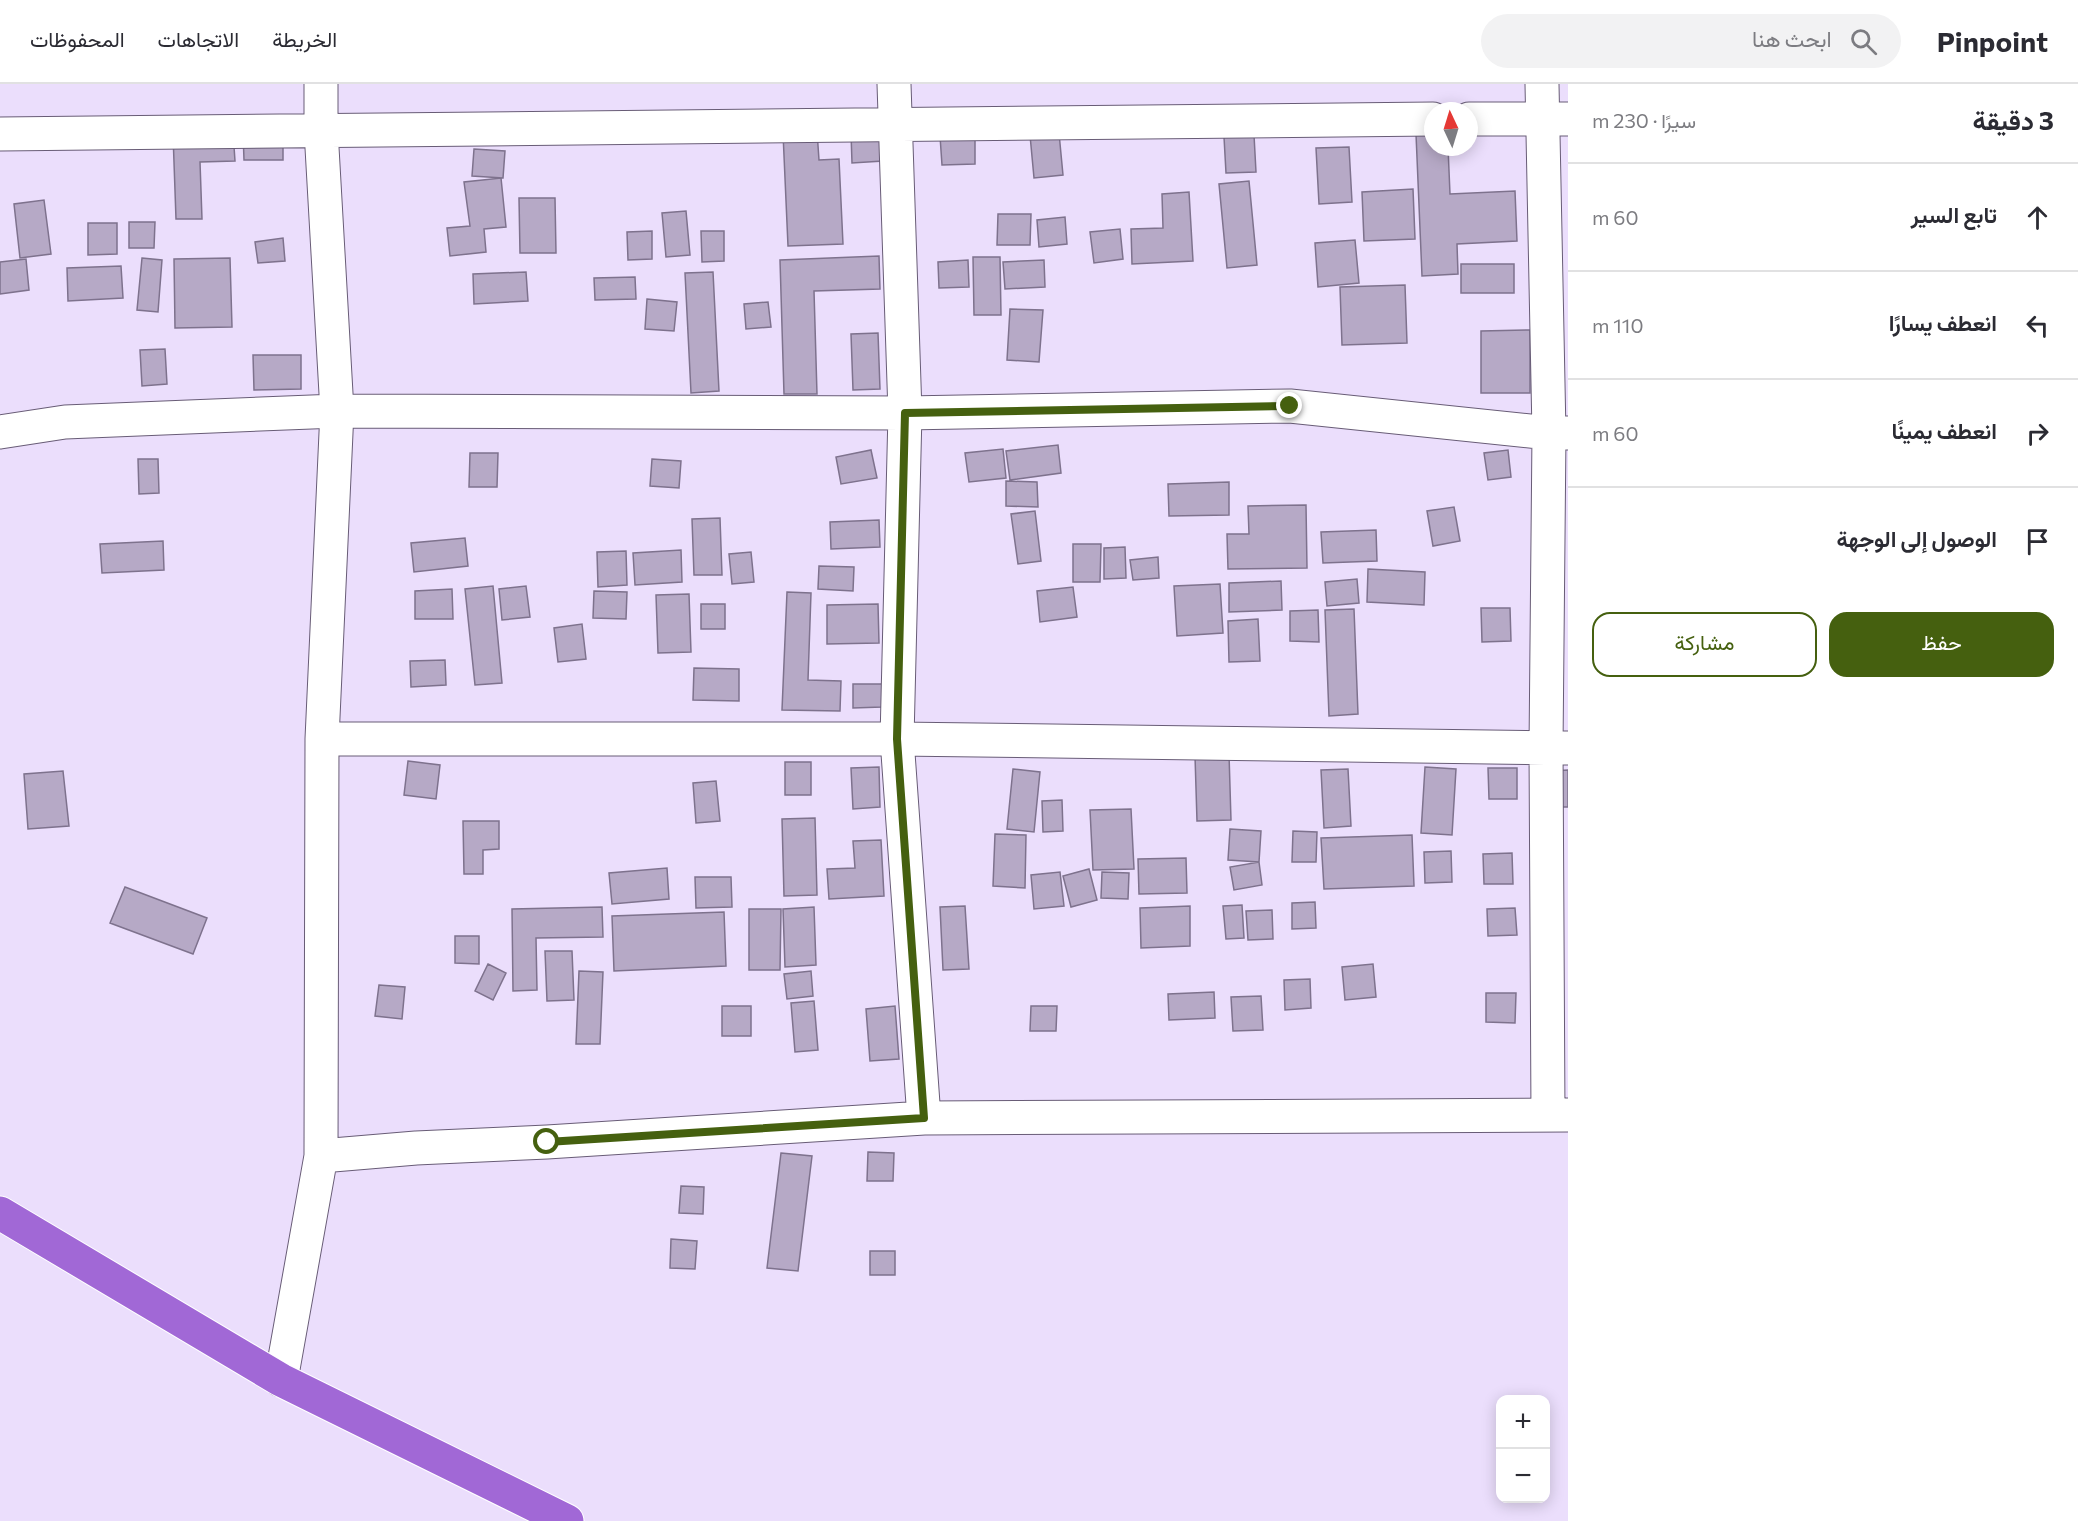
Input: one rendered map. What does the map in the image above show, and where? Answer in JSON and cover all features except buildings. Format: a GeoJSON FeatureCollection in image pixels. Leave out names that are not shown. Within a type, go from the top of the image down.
{"type":"FeatureCollection","features":[{"type":"Feature","properties":{"kind":"highway"},"geometry":{"type":"LineString","coordinates":[[0,1213],[281,1380],[567,1521]]}},
{"type":"Feature","properties":{"kind":"street"},"geometry":{"type":"LineString","coordinates":[[281,1380],[321,1156],[322,738],[337,411],[321,130],[321,84]]}},
{"type":"Feature","properties":{"kind":"street"},"geometry":{"type":"LineString","coordinates":[[894,84],[905,413],[897,739],[924,1118]]}},
{"type":"Feature","properties":{"kind":"street"},"geometry":{"type":"LineString","coordinates":[[321,1156],[416,1148],[924,1118],[1558,1115],[1558,434],[1555,118],[1542,84]]}},
{"type":"Feature","properties":{"kind":"street"},"geometry":{"type":"LineString","coordinates":[[1478,119],[1555,118]]}},
{"type":"Feature","properties":{"kind":"street"},"geometry":{"type":"LineString","coordinates":[[0,134],[1424,119]]}},
{"type":"Feature","properties":{"kind":"street"},"geometry":{"type":"LineString","coordinates":[[0,432],[65,422],[337,411],[905,413],[1290,406],[1558,434]]}},
{"type":"Feature","properties":{"kind":"street"},"geometry":{"type":"LineString","coordinates":[[322,738],[897,739],[1557,748]]}},
{"type":"Feature","properties":{"kind":"route"},"geometry":{"type":"LineString","coordinates":[[547,1142],[924,1118],[897,739],[905,413],[1290,406]]}}]}
